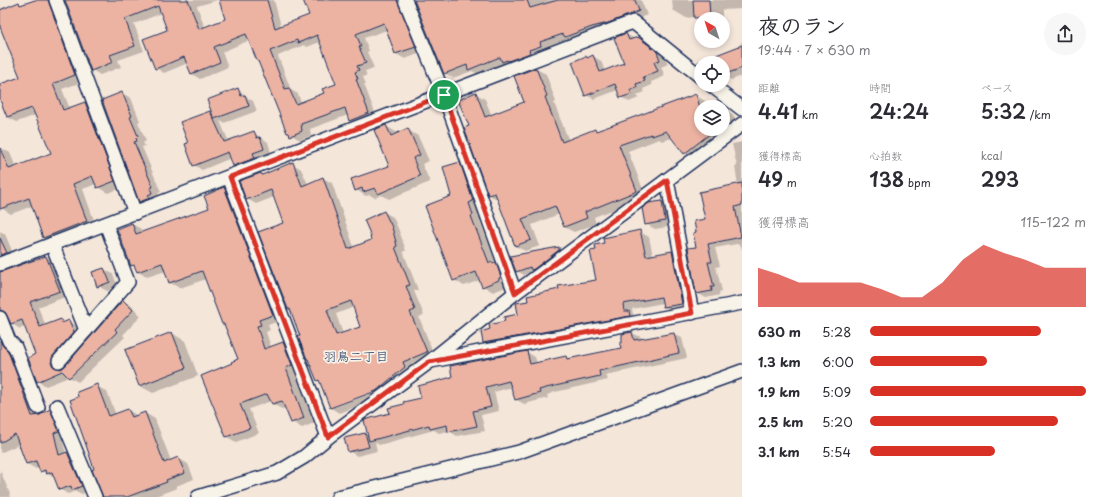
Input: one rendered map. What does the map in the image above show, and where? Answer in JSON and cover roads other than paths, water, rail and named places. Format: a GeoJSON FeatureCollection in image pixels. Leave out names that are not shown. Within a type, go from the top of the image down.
{"type":"FeatureCollection","features":[{"type":"Feature","properties":{"kind":"street"},"geometry":{"type":"LineString","coordinates":[[56,0],[135,212]]}},
{"type":"Feature","properties":{"kind":"street"},"geometry":{"type":"LineString","coordinates":[[405,0],[444,95],[515,293]]}},
{"type":"Feature","properties":{"kind":"street"},"geometry":{"type":"LineString","coordinates":[[0,264],[633,22],[694,71]]}},
{"type":"Feature","properties":{"kind":"street"},"geometry":{"type":"LineString","coordinates":[[720,92],[742,109]]}},
{"type":"Feature","properties":{"kind":"street"},"geometry":{"type":"LineString","coordinates":[[198,497],[277,473],[304,457],[328,437],[429,362],[515,293],[742,124]]}},
{"type":"Feature","properties":{"kind":"street"},"geometry":{"type":"LineString","coordinates":[[230,177],[328,437]]}},
{"type":"Feature","properties":{"kind":"street"},"geometry":{"type":"LineString","coordinates":[[667,180],[692,313]]}},
{"type":"Feature","properties":{"kind":"street"},"geometry":{"type":"LineString","coordinates":[[59,361],[128,282],[106,224]]}},
{"type":"Feature","properties":{"kind":"street"},"geometry":{"type":"LineString","coordinates":[[52,244],[86,330]]}},
{"type":"Feature","properties":{"kind":"street"},"geometry":{"type":"LineString","coordinates":[[429,362],[692,313],[742,302]]}},
{"type":"Feature","properties":{"kind":"street"},"geometry":{"type":"LineString","coordinates":[[0,318],[9,341],[15,347],[38,407]]}},
{"type":"Feature","properties":{"kind":"street"},"geometry":{"type":"LineString","coordinates":[[338,497],[519,452],[742,371]]}},
{"type":"Feature","properties":{"kind":"street"},"geometry":{"type":"LineString","coordinates":[[57,406],[95,497]]}},
{"type":"Feature","properties":{"kind":"district","name":"羽鳥二丁目"},"geometry":{"type":"Point","coordinates":[356,356]}}]}
